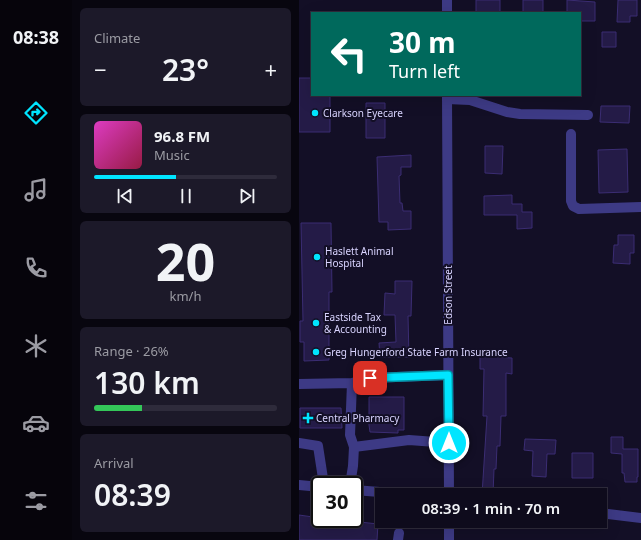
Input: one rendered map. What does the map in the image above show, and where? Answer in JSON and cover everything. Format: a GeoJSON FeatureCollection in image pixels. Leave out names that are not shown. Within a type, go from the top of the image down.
{"type":"FeatureCollection","features":[{"type":"Feature","properties":{"kind":"street"},"geometry":{"type":"LineString","coordinates":[[447,0],[447,12]]}},
{"type":"Feature","properties":{"kind":"street"},"geometry":{"type":"LineString","coordinates":[[447,97],[470,100],[501,110],[520,114],[588,115]]}},
{"type":"Feature","properties":{"kind":"street","name":"Edson Street"},"geometry":{"type":"LineString","coordinates":[[447,97],[449,488]]}},
{"type":"Feature","properties":{"kind":"street"},"geometry":{"type":"LineString","coordinates":[[571,134],[571,201],[573,206],[582,209],[641,207]]}},
{"type":"Feature","properties":{"kind":"street"},"geometry":{"type":"LineString","coordinates":[[299,384],[352,383],[370,378],[448,375]]}},
{"type":"Feature","properties":{"kind":"street"},"geometry":{"type":"LineString","coordinates":[[352,383],[350,435],[354,446],[352,476]]}},
{"type":"Feature","properties":{"kind":"street"},"geometry":{"type":"LineString","coordinates":[[354,446],[409,440],[449,443]]}},
{"type":"Feature","properties":{"kind":"street"},"geometry":{"type":"LineString","coordinates":[[299,443],[317,446],[322,476]]}},
{"type":"Feature","properties":{"kind":"street"},"geometry":{"type":"LineString","coordinates":[[299,485],[311,486]]}},
{"type":"Feature","properties":{"kind":"street"},"geometry":{"type":"LineString","coordinates":[[363,491],[375,492]]}},
{"type":"Feature","properties":{"kind":"street"},"geometry":{"type":"LineString","coordinates":[[607,514],[641,518]]}},
{"type":"Feature","properties":{"kind":"street"},"geometry":{"type":"LineString","coordinates":[[449,528],[449,540]]}},
{"type":"Feature","properties":{"kind":"building"},"geometry":{"type":"Polygon","coordinates":[[[476,0],[500,0],[500,12],[476,12],[476,0]]]}},
{"type":"Feature","properties":{"kind":"building"},"geometry":{"type":"Polygon","coordinates":[[[523,0],[543,0],[543,12],[523,12],[523,0]]]}},
{"type":"Feature","properties":{"kind":"building"},"geometry":{"type":"Polygon","coordinates":[[[567,0],[595,2],[595,21],[581,21],[581,12],[567,12],[567,0]]]}},
{"type":"Feature","properties":{"kind":"building"},"geometry":{"type":"Polygon","coordinates":[[[618,0],[637,0],[637,16],[630,16],[630,22],[617,22],[618,0]]]}},
{"type":"Feature","properties":{"kind":"building"},"geometry":{"type":"Polygon","coordinates":[[[602,32],[616,32],[616,47],[602,47],[602,32]]]}},
{"type":"Feature","properties":{"kind":"building","name":"Clarkson Eyecare"},"geometry":{"type":"Polygon","coordinates":[[[299,78],[311,78],[311,96],[330,96],[330,132],[299,132],[299,78]]]}},
{"type":"Feature","properties":{"kind":"building"},"geometry":{"type":"Polygon","coordinates":[[[366,103],[385,103],[385,138],[366,138],[366,103]]]}},
{"type":"Feature","properties":{"kind":"building"},"geometry":{"type":"Polygon","coordinates":[[[601,106],[630,106],[629,123],[600,122],[601,106]]]}},
{"type":"Feature","properties":{"kind":"building"},"geometry":{"type":"Polygon","coordinates":[[[485,146],[503,146],[502,174],[485,173],[485,146]]]}},
{"type":"Feature","properties":{"kind":"building"},"geometry":{"type":"Polygon","coordinates":[[[627,149],[628,192],[599,193],[598,150],[627,149]]]}},
{"type":"Feature","properties":{"kind":"building"},"geometry":{"type":"Polygon","coordinates":[[[411,155],[411,167],[401,167],[401,175],[399,176],[400,203],[402,203],[403,211],[411,211],[411,229],[388,230],[388,222],[379,222],[377,157],[411,155]]]}},
{"type":"Feature","properties":{"kind":"building"},"geometry":{"type":"Polygon","coordinates":[[[512,195],[512,204],[522,204],[522,212],[532,212],[532,228],[517,229],[517,215],[484,215],[484,196],[512,195]]]}},
{"type":"Feature","properties":{"kind":"building"},"geometry":{"type":"Polygon","coordinates":[[[301,223],[331,223],[332,292],[329,292],[329,360],[304,361],[304,342],[300,342],[300,321],[303,321],[301,223]]]}},
{"type":"Feature","properties":{"kind":"building"},"geometry":{"type":"Polygon","coordinates":[[[618,235],[634,235],[634,253],[630,253],[630,264],[613,263],[614,245],[618,245],[618,235]]]}},
{"type":"Feature","properties":{"kind":"building"},"geometry":{"type":"Polygon","coordinates":[[[395,281],[412,281],[411,316],[408,316],[409,357],[380,357],[379,343],[396,342],[395,315],[384,315],[385,293],[395,294],[395,281]]]}},
{"type":"Feature","properties":{"kind":"building"},"geometry":{"type":"Polygon","coordinates":[[[480,356],[512,358],[512,374],[506,373],[506,416],[501,416],[500,446],[497,446],[493,488],[482,488],[487,416],[483,416],[484,369],[480,369],[480,356]]]}},
{"type":"Feature","properties":{"kind":"building"},"geometry":{"type":"Polygon","coordinates":[[[369,397],[404,397],[404,430],[398,430],[398,433],[370,432],[369,397]]]}},
{"type":"Feature","properties":{"kind":"building"},"geometry":{"type":"Polygon","coordinates":[[[300,408],[341,408],[342,428],[300,428],[300,408]]]}},
{"type":"Feature","properties":{"kind":"building"},"geometry":{"type":"Polygon","coordinates":[[[611,437],[623,437],[623,449],[638,449],[637,482],[625,482],[624,473],[622,473],[622,454],[611,453],[611,437]]]}},
{"type":"Feature","properties":{"kind":"building"},"geometry":{"type":"Polygon","coordinates":[[[525,439],[556,440],[555,454],[547,454],[546,477],[532,476],[533,451],[524,450],[525,439]]]}},
{"type":"Feature","properties":{"kind":"building"},"geometry":{"type":"Polygon","coordinates":[[[572,453],[593,453],[593,478],[572,478],[572,453]]]}},
{"type":"Feature","properties":{"kind":"building"},"geometry":{"type":"Polygon","coordinates":[[[299,515],[311,517],[311,528],[363,528],[363,522],[375,524],[375,528],[378,528],[377,540],[299,540],[299,515]]]}},
{"type":"Feature","properties":{"kind":"place","name":"Clarkson Eyecare"},"geometry":{"type":"Point","coordinates":[315,113]}},
{"type":"Feature","properties":{"kind":"place","name":"Haslett Animal Hospital"},"geometry":{"type":"Point","coordinates":[317,257]}},
{"type":"Feature","properties":{"kind":"place","name":"Eastside Tax & Accounting"},"geometry":{"type":"Point","coordinates":[316,323]}},
{"type":"Feature","properties":{"kind":"place","name":"Greg Hungerford State Farm Insurance"},"geometry":{"type":"Point","coordinates":[316,352]}},
{"type":"Feature","properties":{"kind":"place","name":"Central Pharmacy"},"geometry":{"type":"Point","coordinates":[308,418]}},
{"type":"Feature","properties":{"kind":"route"},"geometry":{"type":"LineString","coordinates":[[370,378],[448,375],[449,443]]}}]}
